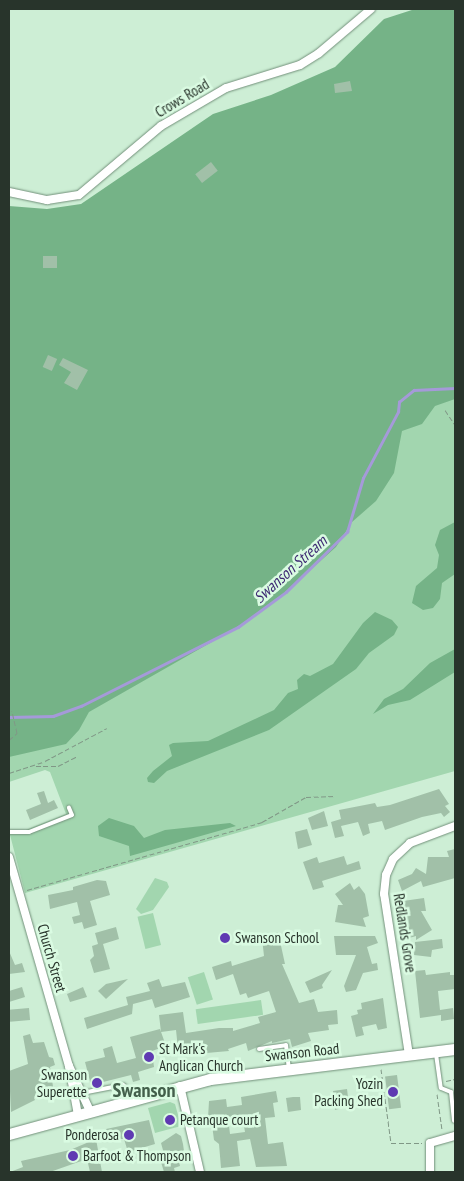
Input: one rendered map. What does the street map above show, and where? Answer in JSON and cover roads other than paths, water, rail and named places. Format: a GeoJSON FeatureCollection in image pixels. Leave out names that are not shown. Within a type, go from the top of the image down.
{"type":"FeatureCollection","features":[{"type":"Feature","properties":{"kind":"main road","name":"Swanson Road"},"geometry":{"type":"LineString","coordinates":[[9,1134],[210,1078],[455,1049]]}},
{"type":"Feature","properties":{"kind":"street","name":"Crows Road"},"geometry":{"type":"LineString","coordinates":[[9,192],[47,200],[80,195],[161,126],[226,88],[300,65],[319,53],[370,9]]}},
{"type":"Feature","properties":{"kind":"street","name":"Redlands Grove"},"geometry":{"type":"LineString","coordinates":[[409,1055],[384,894],[386,875],[393,859],[410,843],[455,826]]}},
{"type":"Feature","properties":{"kind":"street","name":"Church Street"},"geometry":{"type":"LineString","coordinates":[[9,857],[70,1066],[78,1115]]}},
{"type":"Feature","properties":{"kind":"street","name":"Church Street"},"geometry":{"type":"LineString","coordinates":[[70,1066],[90,1112]]}},
{"type":"Feature","properties":{"kind":"street"},"geometry":{"type":"LineString","coordinates":[[180,1086],[200,1172]]}},
{"type":"Feature","properties":{"kind":"street"},"geometry":{"type":"LineString","coordinates":[[430,1172],[430,1143],[455,1136]]}},
{"type":"Feature","properties":{"kind":"lane"},"geometry":{"type":"LineString","coordinates":[[9,832],[29,832],[72,815],[69,808]]}},
{"type":"Feature","properties":{"kind":"lane"},"geometry":{"type":"LineString","coordinates":[[259,1049],[286,1045],[289,1069]]}},
{"type":"Feature","properties":{"kind":"lane"},"geometry":{"type":"LineString","coordinates":[[436,1051],[441,1088],[453,1092],[454,1121]]}},
{"type":"Feature","properties":{"kind":"lane"},"geometry":{"type":"LineString","coordinates":[[82,1093],[123,1085],[140,1098]]}},
{"type":"Feature","properties":{"kind":"waterway","name":"Swanson Stream"},"geometry":{"type":"LineString","coordinates":[[9,717],[53,716],[81,706],[238,627],[286,592],[347,532],[363,478],[398,412],[399,402],[414,390],[455,388]]}},
{"type":"Feature","properties":{"kind":"place","name":"Swanson School"},"geometry":{"type":"Point","coordinates":[225,938]}},
{"type":"Feature","properties":{"kind":"place","name":"St Mark's Anglican Church"},"geometry":{"type":"Point","coordinates":[149,1057]}},
{"type":"Feature","properties":{"kind":"place","name":"Swanson Superette"},"geometry":{"type":"Point","coordinates":[97,1083]}},
{"type":"Feature","properties":{"kind":"place","name":"Yozin Packing Shed"},"geometry":{"type":"Point","coordinates":[393,1092]}},
{"type":"Feature","properties":{"kind":"place","name":"Petanque court"},"geometry":{"type":"Point","coordinates":[170,1120]}},
{"type":"Feature","properties":{"kind":"place","name":"Ponderosa"},"geometry":{"type":"Point","coordinates":[129,1135]}},
{"type":"Feature","properties":{"kind":"place","name":"Barfoot & Thompson"},"geometry":{"type":"Point","coordinates":[73,1156]}},
{"type":"Feature","properties":{"kind":"district","name":"Swanson"},"geometry":{"type":"Point","coordinates":[144,1090]}}]}
